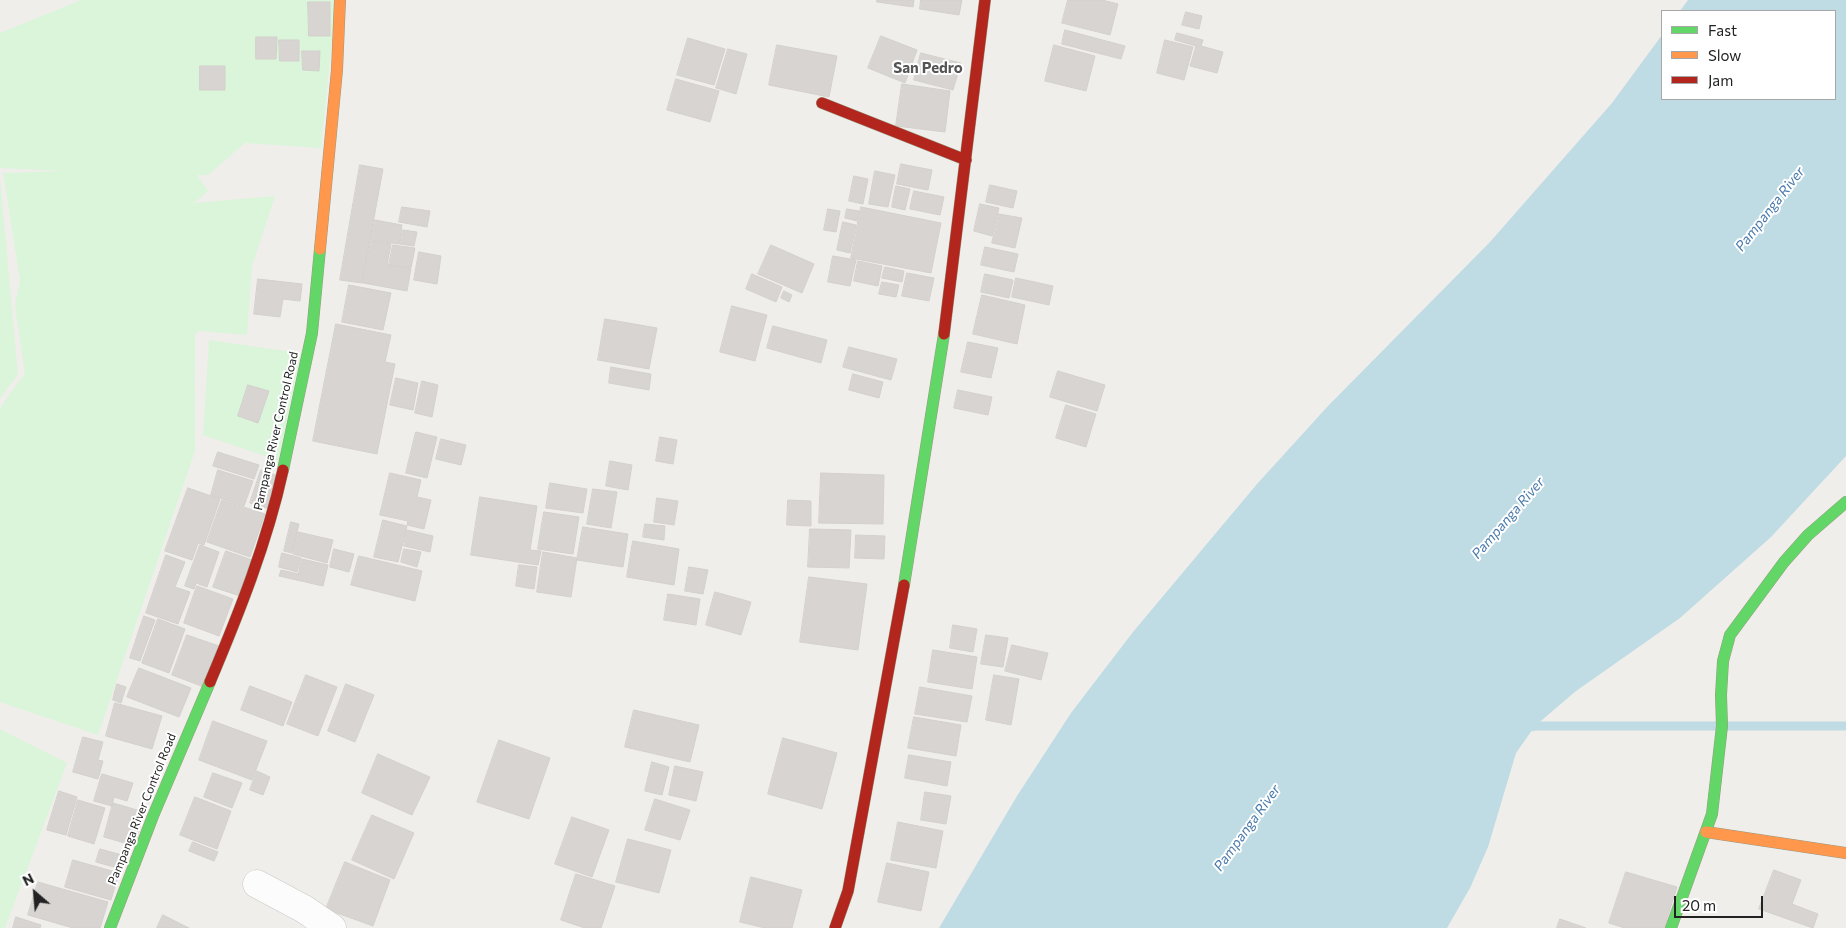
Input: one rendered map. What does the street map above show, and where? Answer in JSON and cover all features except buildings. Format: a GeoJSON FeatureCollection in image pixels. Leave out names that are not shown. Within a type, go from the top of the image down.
{"type":"FeatureCollection","features":[{"type":"Feature","properties":{"kind":"street","name":"Pampanga River Control Road"},"geometry":{"type":"LineString","coordinates":[[110,928],[153,816],[243,604],[277,498],[312,333],[337,70],[340,0]]}},
{"type":"Feature","properties":{"kind":"street"},"geometry":{"type":"LineString","coordinates":[[835,928],[848,891],[902,597],[946,320],[984,0]]}},
{"type":"Feature","properties":{"kind":"street"},"geometry":{"type":"LineString","coordinates":[[822,103],[966,160]]}},
{"type":"Feature","properties":{"kind":"street"},"geometry":{"type":"LineString","coordinates":[[1671,928],[1712,814],[1722,726],[1723,661],[1730,635],[1784,562],[1808,535],[1846,502]]}},
{"type":"Feature","properties":{"kind":"street"},"geometry":{"type":"LineString","coordinates":[[1706,832],[1846,853]]}},
{"type":"Feature","properties":{"kind":"street"},"geometry":{"type":"LineString","coordinates":[[257,884],[304,909],[332,928]]}},
{"type":"Feature","properties":{"kind":"green space"},"geometry":{"type":"Polygon","coordinates":[[[81,0],[336,0],[321,148],[245,143],[208,175],[197,175],[208,191],[194,203],[275,196],[252,266],[247,335],[199,331],[195,334],[195,451],[98,735],[0,702],[0,409],[25,374],[15,306],[20,280],[3,173],[63,171],[0,168],[0,33],[81,0]]]}},
{"type":"Feature","properties":{"kind":"green space"},"geometry":{"type":"Polygon","coordinates":[[[0,177],[18,375],[0,399],[0,177]]]}},
{"type":"Feature","properties":{"kind":"green space"},"geometry":{"type":"Polygon","coordinates":[[[209,340],[307,354],[280,461],[203,435],[209,340]]]}},
{"type":"Feature","properties":{"kind":"green space"},"geometry":{"type":"Polygon","coordinates":[[[0,729],[67,763],[5,928],[0,928],[0,729]]]}},
{"type":"Feature","properties":{"kind":"water","name":"Pampanga River"},"geometry":{"type":"Polygon","coordinates":[[[1688,0],[1846,0],[1846,456],[1771,537],[1680,618],[1576,691],[1535,726],[1516,753],[1488,847],[1470,888],[1447,928],[939,928],[1017,796],[1071,713],[1133,632],[1257,484],[1328,406],[1490,242],[1612,103],[1661,36],[1661,100],[1836,100],[1836,10],[1681,10],[1688,0]]]}},
{"type":"Feature","properties":{"kind":"waterway"},"geometry":{"type":"LineString","coordinates":[[1524,728],[1535,726],[1846,726]]}},
{"type":"Feature","properties":{"kind":"traffic: fast"},"geometry":{"type":"LineString","coordinates":[[283,470],[312,333],[320,249]]}},
{"type":"Feature","properties":{"kind":"traffic: fast"},"geometry":{"type":"LineString","coordinates":[[904,585],[944,334]]}},
{"type":"Feature","properties":{"kind":"traffic: fast"},"geometry":{"type":"LineString","coordinates":[[1671,928],[1712,814],[1722,726],[1723,661],[1730,635],[1784,562],[1808,535],[1846,502]]}},
{"type":"Feature","properties":{"kind":"traffic: fast"},"geometry":{"type":"LineString","coordinates":[[110,928],[153,816],[210,682]]}},
{"type":"Feature","properties":{"kind":"traffic: slow"},"geometry":{"type":"LineString","coordinates":[[320,249],[337,70],[340,0]]}},
{"type":"Feature","properties":{"kind":"traffic: slow"},"geometry":{"type":"LineString","coordinates":[[1706,832],[1846,853]]}},
{"type":"Feature","properties":{"kind":"traffic: jam"},"geometry":{"type":"LineString","coordinates":[[944,334],[985,0]]}},
{"type":"Feature","properties":{"kind":"traffic: jam"},"geometry":{"type":"LineString","coordinates":[[822,103],[966,160]]}},
{"type":"Feature","properties":{"kind":"traffic: jam"},"geometry":{"type":"LineString","coordinates":[[210,682],[242,604],[261,551],[283,470]]}},
{"type":"Feature","properties":{"kind":"traffic: jam"},"geometry":{"type":"LineString","coordinates":[[835,928],[848,891],[904,585]]}},
{"type":"Feature","properties":{"kind":"district","name":"San Pedro"},"geometry":{"type":"Point","coordinates":[928,68]}}]}
